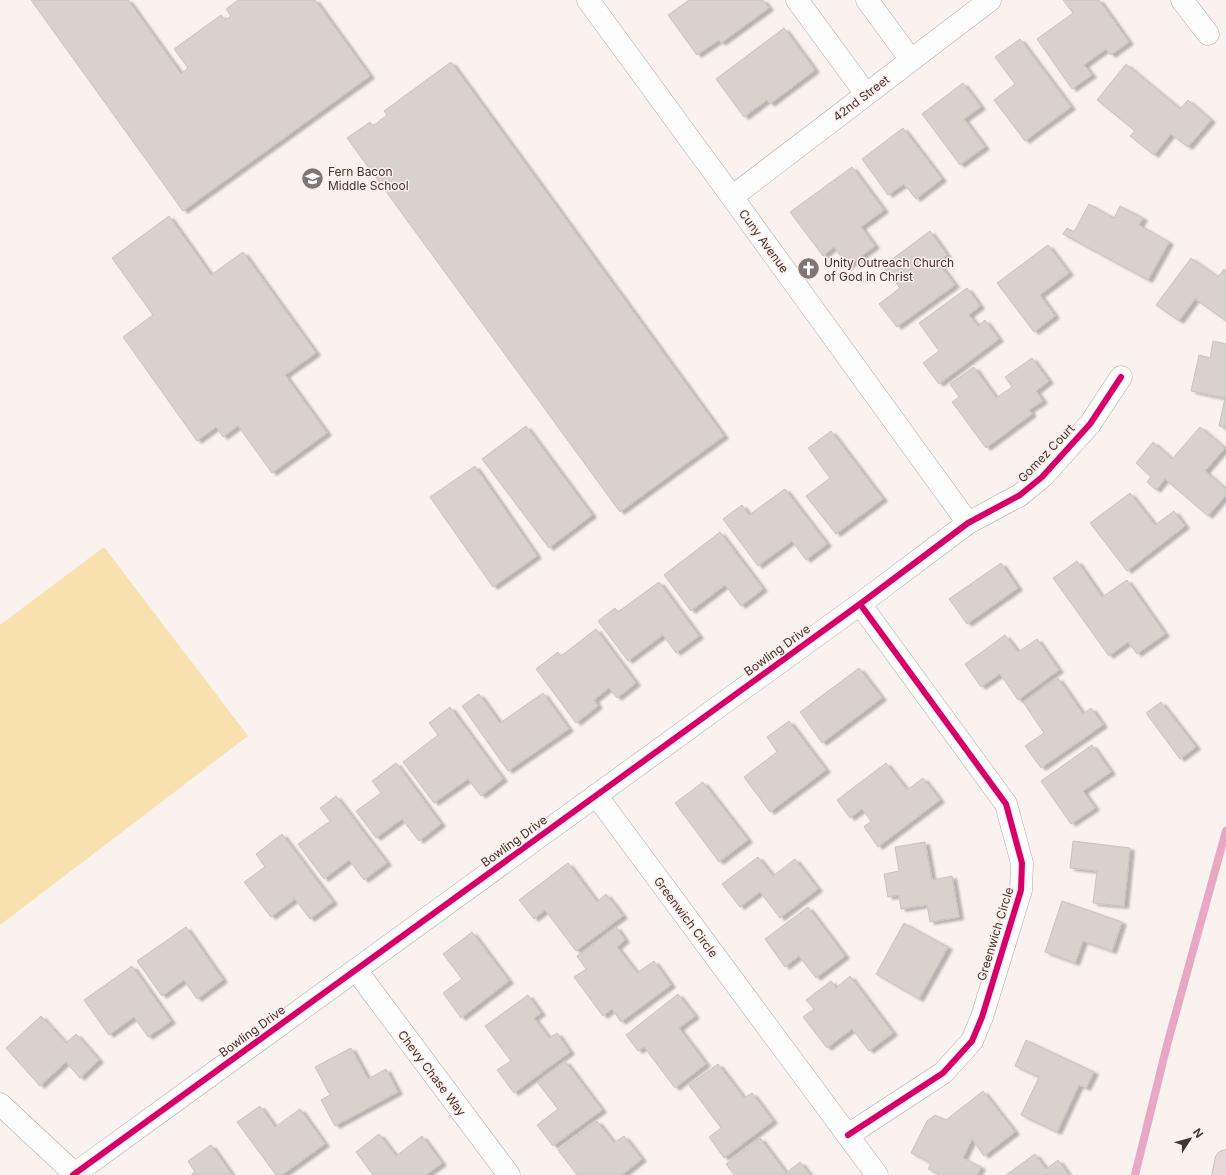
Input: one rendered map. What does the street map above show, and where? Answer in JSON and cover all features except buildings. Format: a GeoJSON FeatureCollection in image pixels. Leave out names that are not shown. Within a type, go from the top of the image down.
{"type":"FeatureCollection","features":[{"type":"Feature","properties":{"kind":"highway"},"geometry":{"type":"LineString","coordinates":[[1222,1175],[1226,1161]]}},
{"type":"Feature","properties":{"kind":"street","name":"Cuny Avenue"},"geometry":{"type":"LineString","coordinates":[[588,0],[968,523]]}},
{"type":"Feature","properties":{"kind":"street"},"geometry":{"type":"LineString","coordinates":[[797,0],[866,94]]}},
{"type":"Feature","properties":{"kind":"street"},"geometry":{"type":"LineString","coordinates":[[867,0],[911,60]]}},
{"type":"Feature","properties":{"kind":"street","name":"42nd Street"},"geometry":{"type":"LineString","coordinates":[[732,197],[990,0]]}},
{"type":"Feature","properties":{"kind":"street"},"geometry":{"type":"LineString","coordinates":[[1182,0],[1208,34]]}},
{"type":"Feature","properties":{"kind":"street","name":"Gomez Court"},"geometry":{"type":"LineString","coordinates":[[968,523],[1020,495],[1042,476],[1090,424],[1121,377]]}},
{"type":"Feature","properties":{"kind":"street","name":"Bowling Drive"},"geometry":{"type":"LineString","coordinates":[[74,1175],[860,604],[968,523]]}},
{"type":"Feature","properties":{"kind":"street","name":"Greenwich Circle"},"geometry":{"type":"LineString","coordinates":[[848,1135],[943,1073],[972,1041],[982,1016],[1021,890],[1022,870],[1022,863],[1006,804],[860,604]]}},
{"type":"Feature","properties":{"kind":"street","name":"Greenwich Circle"},"geometry":{"type":"LineString","coordinates":[[596,795],[877,1175]]}},
{"type":"Feature","properties":{"kind":"street","name":"Chevy Chase Way"},"geometry":{"type":"LineString","coordinates":[[356,970],[509,1175]]}},
{"type":"Feature","properties":{"kind":"street"},"geometry":{"type":"LineString","coordinates":[[0,1104],[74,1175]]}},
{"type":"Feature","properties":{"kind":"shaded area"},"geometry":{"type":"Polygon","coordinates":[[[104,547],[248,736],[0,925],[0,625],[104,547]]]}},
{"type":"Feature","properties":{"kind":"waterway"},"geometry":{"type":"LineString","coordinates":[[1135,1175],[1167,1045],[1226,831]]}},
{"type":"Feature","properties":{"kind":"cycle path"},"geometry":{"type":"LineString","coordinates":[[73,1175],[860,604],[968,523],[1020,495],[1042,477],[1090,424],[1121,377]]}},
{"type":"Feature","properties":{"kind":"cycle path"},"geometry":{"type":"LineString","coordinates":[[848,1135],[943,1073],[972,1041],[982,1017],[1021,890],[1022,863],[1006,804],[860,604]]}},
{"type":"Feature","properties":{"kind":"place","name":"Fern Bacon Middle School"},"geometry":{"type":"Point","coordinates":[312,178]}},
{"type":"Feature","properties":{"kind":"place","name":"Unity Outreach Church of God in Christ"},"geometry":{"type":"Point","coordinates":[808,269]}}]}
